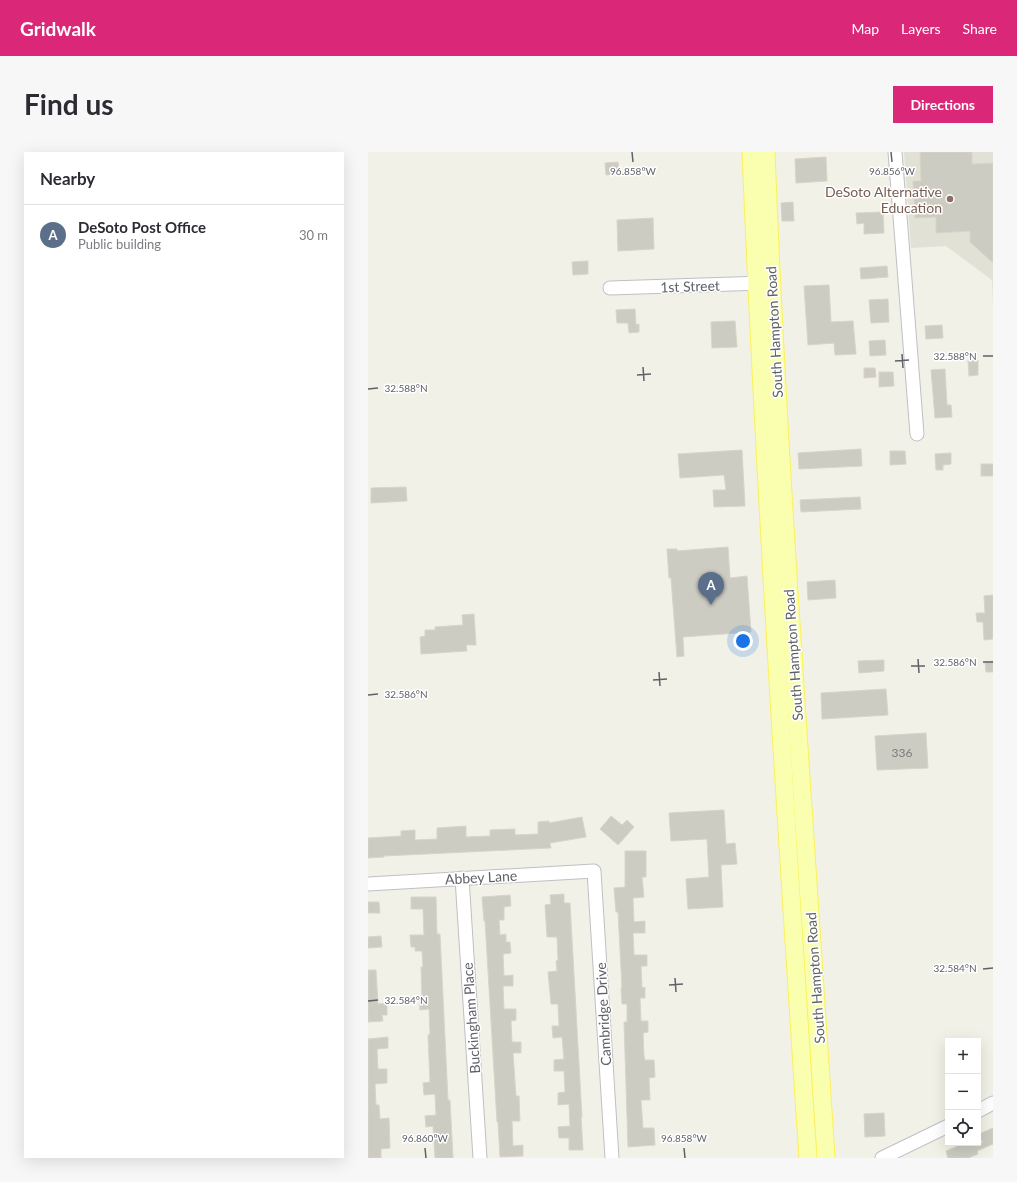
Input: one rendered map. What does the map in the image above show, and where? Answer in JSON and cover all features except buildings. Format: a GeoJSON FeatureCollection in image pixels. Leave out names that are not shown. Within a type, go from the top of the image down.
{"type":"FeatureCollection","features":[{"type":"Feature","properties":{"kind":"main road","name":"South Hampton Road"},"geometry":{"type":"LineString","coordinates":[[751,152],[763,283],[787,685],[801,772],[826,1158]]}},
{"type":"Feature","properties":{"kind":"main road","name":"South Hampton Road"},"geometry":{"type":"LineString","coordinates":[[763,283],[766,152]]}},
{"type":"Feature","properties":{"kind":"main road","name":"South Hampton Road"},"geometry":{"type":"LineString","coordinates":[[787,685],[784,773],[808,1158]]}},
{"type":"Feature","properties":{"kind":"main road"},"geometry":{"type":"LineString","coordinates":[[784,773],[801,772]]}},
{"type":"Feature","properties":{"kind":"main road"},"geometry":{"type":"LineString","coordinates":[[796,975],[814,973]]}},
{"type":"Feature","properties":{"kind":"street"},"geometry":{"type":"LineString","coordinates":[[895,152],[917,434]]}},
{"type":"Feature","properties":{"kind":"street","name":"1st Street"},"geometry":{"type":"LineString","coordinates":[[610,288],[763,283]]}},
{"type":"Feature","properties":{"kind":"street","name":"Abbey Lane"},"geometry":{"type":"LineString","coordinates":[[368,884],[594,871]]}},
{"type":"Feature","properties":{"kind":"street","name":"Cambridge Drive"},"geometry":{"type":"LineString","coordinates":[[594,871],[612,1158]]}},
{"type":"Feature","properties":{"kind":"street","name":"Buckingham Place"},"geometry":{"type":"LineString","coordinates":[[462,878],[480,1158]]}},
{"type":"Feature","properties":{"kind":"street"},"geometry":{"type":"LineString","coordinates":[[980,1110],[993,1103]]}},
{"type":"Feature","properties":{"kind":"street"},"geometry":{"type":"LineString","coordinates":[[882,1158],[945,1127]]}},
{"type":"Feature","properties":{"kind":"shaded area","name":"DeSoto Alternative Education"},"geometry":{"type":"Polygon","coordinates":[[[904,152],[993,152],[993,306],[992,280],[946,246],[911,248],[904,152]]]}},
{"type":"Feature","properties":{"kind":"place","name":"DeSoto Alternative Education"},"geometry":{"type":"Point","coordinates":[950,199]}},
{"type":"Feature","properties":{"kind":"place","name":"DeSoto Post Office"},"geometry":{"type":"Point","coordinates":[711,605]}}]}
